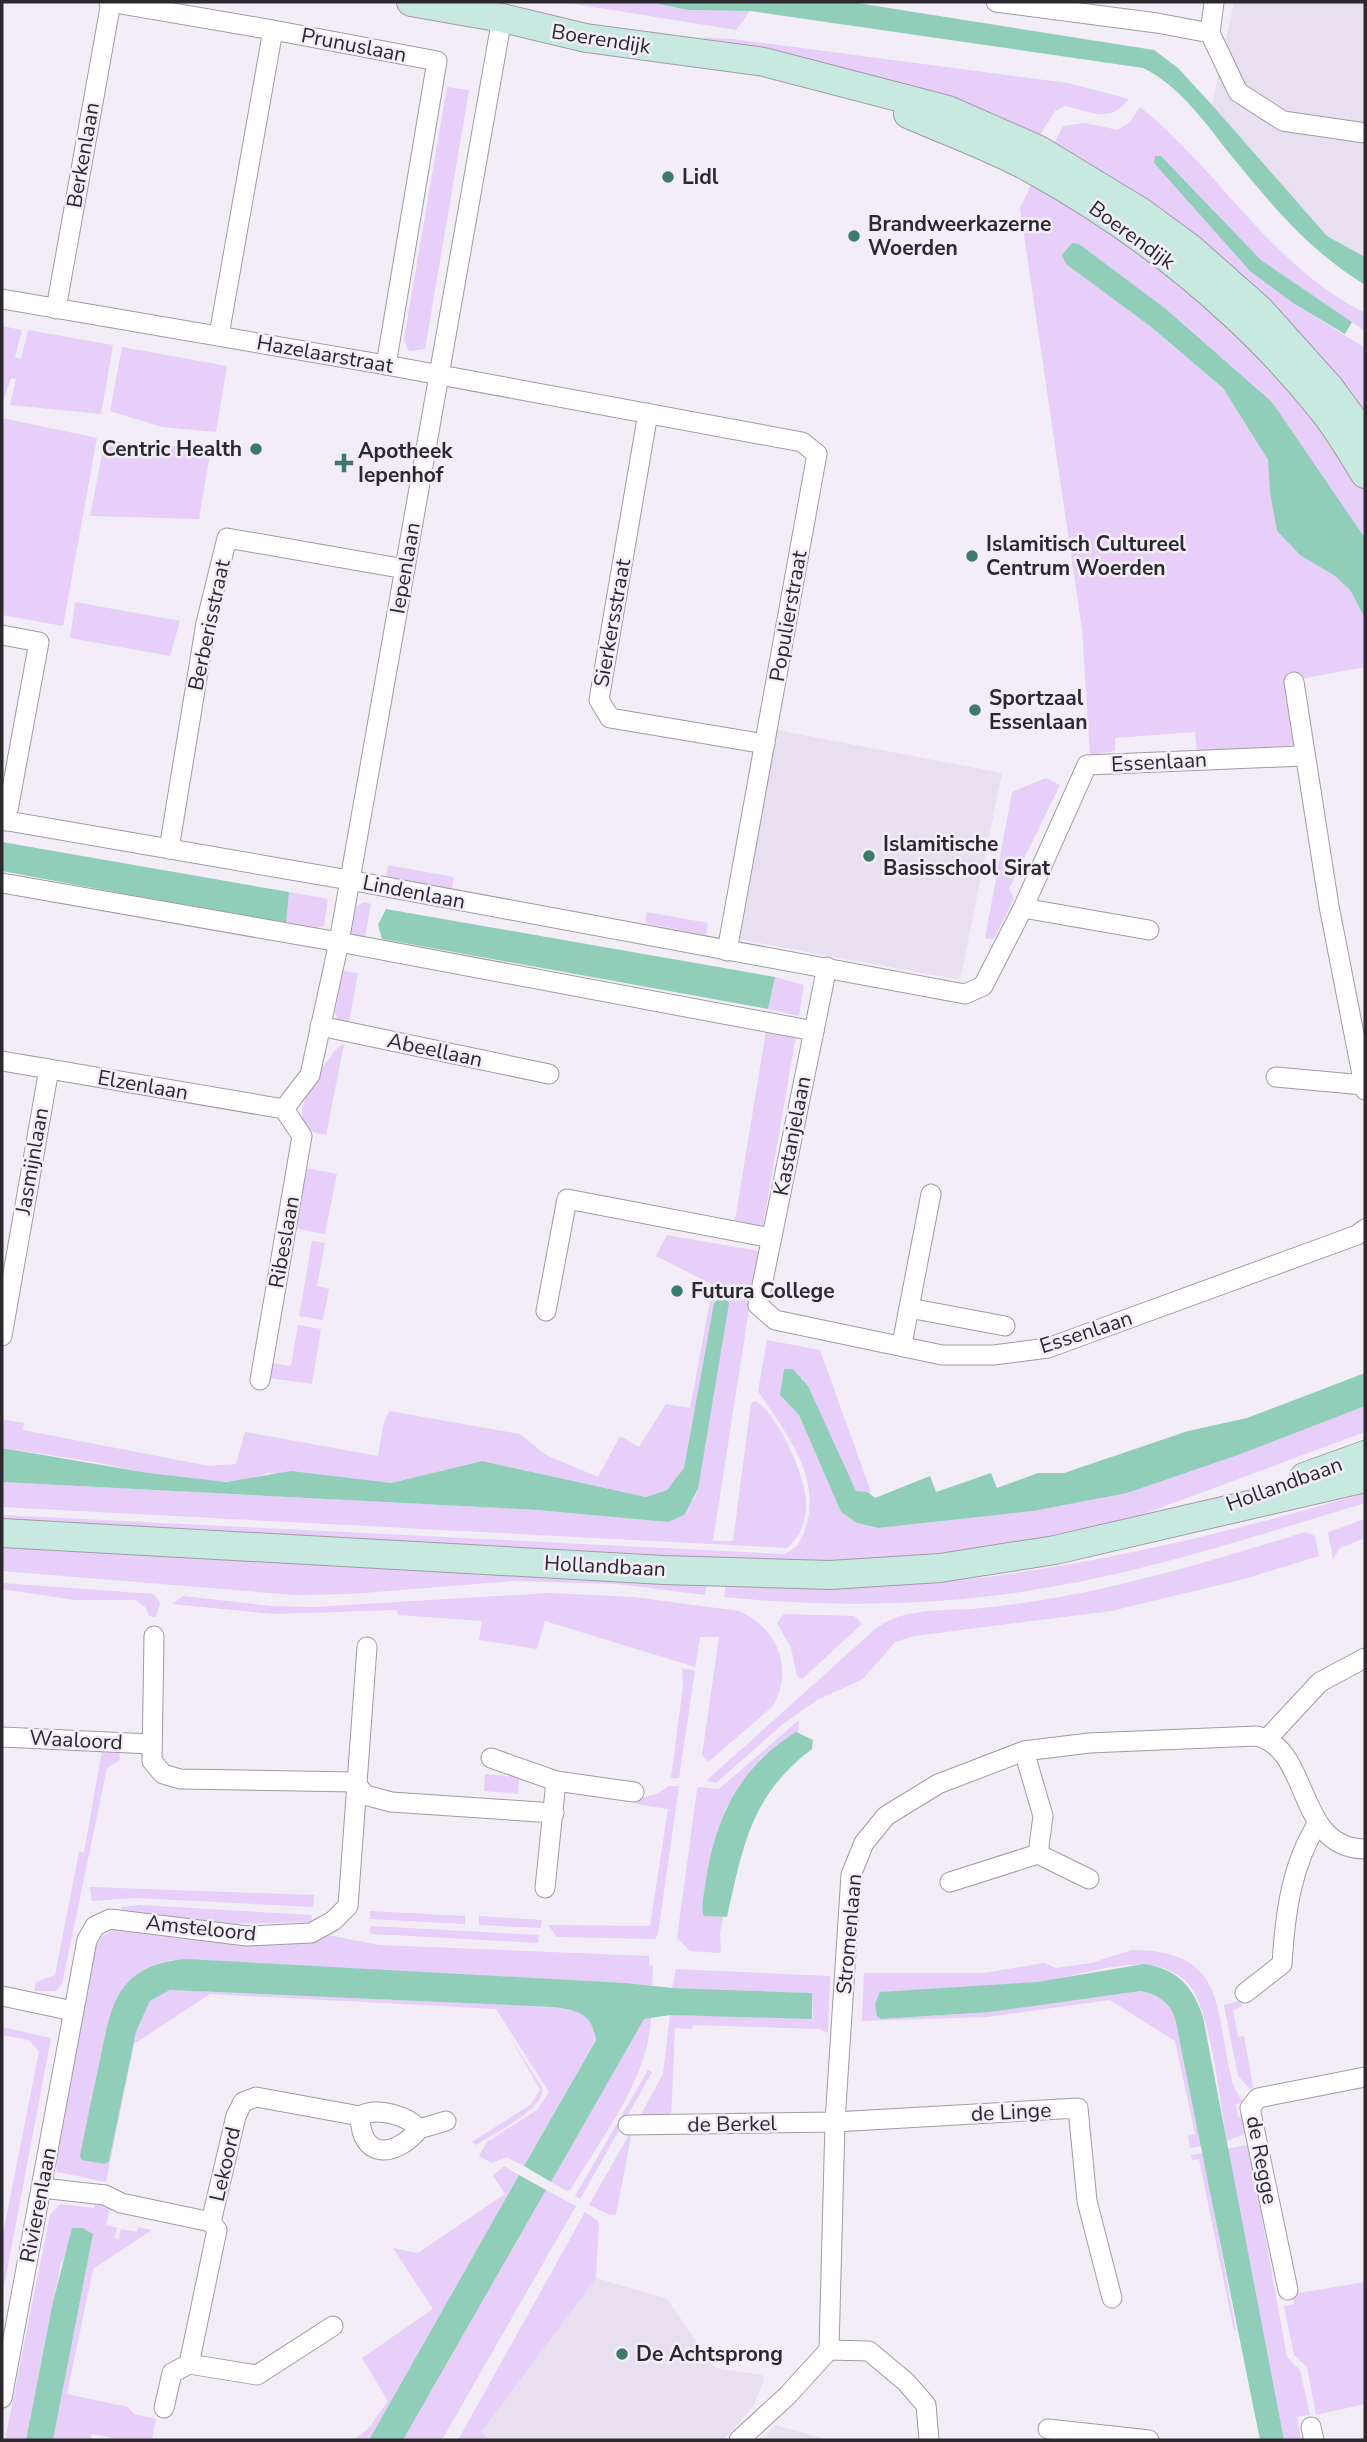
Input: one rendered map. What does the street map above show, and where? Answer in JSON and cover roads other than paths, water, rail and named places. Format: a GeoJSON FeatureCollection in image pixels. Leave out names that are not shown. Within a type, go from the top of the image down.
{"type":"FeatureCollection","features":[{"type":"Feature","properties":{"kind":"main road","name":"Boerendijk"},"geometry":{"type":"LineString","coordinates":[[411,2],[503,10],[586,38],[764,62],[948,110],[1039,150],[1141,212],[1190,248],[1260,310],[1329,387],[1365,436]]}},
{"type":"Feature","properties":{"kind":"main road","name":"Boerendijk"},"geometry":{"type":"LineString","coordinates":[[833,81],[1029,168],[1090,203],[1146,243],[1234,314],[1321,408],[1365,474]]}},
{"type":"Feature","properties":{"kind":"main road","name":"Hollandbaan"},"geometry":{"type":"LineString","coordinates":[[1203,1514],[1365,1455]]}},
{"type":"Feature","properties":{"kind":"main road","name":"Hollandbaan"},"geometry":{"type":"LineString","coordinates":[[2,1533],[664,1570],[830,1575],[940,1568],[1029,1554],[1365,1478]]}},
{"type":"Feature","properties":{"kind":"street","name":"Berkenlaan"},"geometry":{"type":"LineString","coordinates":[[56,309],[110,2],[273,30]]}},
{"type":"Feature","properties":{"kind":"street"},"geometry":{"type":"LineString","coordinates":[[996,2],[1210,33]]}},
{"type":"Feature","properties":{"kind":"street"},"geometry":{"type":"LineString","coordinates":[[1214,2],[1210,33],[1238,92],[1283,121],[1365,133]]}},
{"type":"Feature","properties":{"kind":"street","name":"Iepenlaan"},"geometry":{"type":"LineString","coordinates":[[284,1109],[310,1075],[339,942],[503,10]]}},
{"type":"Feature","properties":{"kind":"street","name":"Prunuslaan"},"geometry":{"type":"LineString","coordinates":[[219,335],[273,30],[438,61],[386,365]]}},
{"type":"Feature","properties":{"kind":"street","name":"Hazelaarstraat"},"geometry":{"type":"LineString","coordinates":[[2,299],[648,412]]}},
{"type":"Feature","properties":{"kind":"street","name":"Populierstraat"},"geometry":{"type":"LineString","coordinates":[[648,412],[802,442],[817,454],[727,951]]}},
{"type":"Feature","properties":{"kind":"street","name":"Sierkersstraat"},"geometry":{"type":"LineString","coordinates":[[648,412],[599,700],[610,718],[765,744]]}},
{"type":"Feature","properties":{"kind":"street","name":"Berberisstraat"},"geometry":{"type":"LineString","coordinates":[[169,849],[206,623],[227,538],[405,569]]}},
{"type":"Feature","properties":{"kind":"street"},"geometry":{"type":"LineString","coordinates":[[2,635],[39,642],[4,821]]}},
{"type":"Feature","properties":{"kind":"street"},"geometry":{"type":"LineString","coordinates":[[1276,1077],[1365,1088],[1303,756],[1294,682]]}},
{"type":"Feature","properties":{"kind":"street","name":"Essenlaan"},"geometry":{"type":"LineString","coordinates":[[827,967],[965,994],[983,986],[1023,908],[1087,765],[1303,756]]}},
{"type":"Feature","properties":{"kind":"street","name":"Lindenlaan"},"geometry":{"type":"LineString","coordinates":[[4,821],[349,880],[727,951],[827,967]]}},
{"type":"Feature","properties":{"kind":"street"},"geometry":{"type":"LineString","coordinates":[[2,883],[339,942],[814,1031]]}},
{"type":"Feature","properties":{"kind":"street"},"geometry":{"type":"LineString","coordinates":[[1023,908],[1149,930]]}},
{"type":"Feature","properties":{"kind":"street","name":"Kastanjelaan"},"geometry":{"type":"LineString","coordinates":[[758,1305],[827,967]]}},
{"type":"Feature","properties":{"kind":"street","name":"Abeellaan"},"geometry":{"type":"LineString","coordinates":[[320,1026],[549,1074]]}},
{"type":"Feature","properties":{"kind":"street","name":"Elzenlaan"},"geometry":{"type":"LineString","coordinates":[[2,1061],[284,1109]]}},
{"type":"Feature","properties":{"kind":"street","name":"Jasmijnlaan"},"geometry":{"type":"LineString","coordinates":[[2,1336],[48,1069]]}},
{"type":"Feature","properties":{"kind":"street","name":"Ribeslaan"},"geometry":{"type":"LineString","coordinates":[[260,1380],[302,1136],[284,1109]]}},
{"type":"Feature","properties":{"kind":"street"},"geometry":{"type":"LineString","coordinates":[[902,1344],[931,1194]]}},
{"type":"Feature","properties":{"kind":"street"},"geometry":{"type":"LineString","coordinates":[[546,1311],[567,1199],[771,1238]]}},
{"type":"Feature","properties":{"kind":"street","name":"Essenlaan"},"geometry":{"type":"LineString","coordinates":[[758,1305],[775,1320],[902,1344],[942,1355],[995,1354],[1048,1348],[1357,1235],[1365,1228]]}},
{"type":"Feature","properties":{"kind":"street"},"geometry":{"type":"LineString","coordinates":[[909,1308],[1004,1326]]}},
{"type":"Feature","properties":{"kind":"street"},"geometry":{"type":"LineString","coordinates":[[154,1636],[152,1761],[163,1774],[180,1779],[355,1782],[365,1795],[391,1802],[554,1813]]}},
{"type":"Feature","properties":{"kind":"street","name":"Amsteloord"},"geometry":{"type":"LineString","coordinates":[[73,2011],[87,1940],[95,1926],[110,1919],[247,1936],[312,1933],[333,1921],[348,1906],[366,1647]]}},
{"type":"Feature","properties":{"kind":"street"},"geometry":{"type":"LineString","coordinates":[[1365,1658],[1320,1682],[1267,1739],[1281,1750],[1318,1823],[1342,1846],[1365,1849]]}},
{"type":"Feature","properties":{"kind":"street","name":"Stromenlaan"},"geometry":{"type":"LineString","coordinates":[[829,2350],[835,2122],[851,1875],[864,1843],[886,1816],[926,1790],[1024,1751],[1089,1743],[1257,1736],[1267,1739]]}},
{"type":"Feature","properties":{"kind":"street","name":"Waaloord"},"geometry":{"type":"LineString","coordinates":[[2,1737],[151,1744]]}},
{"type":"Feature","properties":{"kind":"street"},"geometry":{"type":"LineString","coordinates":[[1024,1751],[1043,1816],[1038,1854]]}},
{"type":"Feature","properties":{"kind":"street"},"geometry":{"type":"LineString","coordinates":[[491,1758],[556,1781],[634,1792]]}},
{"type":"Feature","properties":{"kind":"street"},"geometry":{"type":"LineString","coordinates":[[545,1888],[556,1781]]}},
{"type":"Feature","properties":{"kind":"street"},"geometry":{"type":"LineString","coordinates":[[1245,1993],[1282,1964],[1292,1886],[1305,1844],[1318,1823]]}},
{"type":"Feature","properties":{"kind":"street"},"geometry":{"type":"LineString","coordinates":[[950,1882],[1038,1854],[1089,1879]]}},
{"type":"Feature","properties":{"kind":"street"},"geometry":{"type":"LineString","coordinates":[[2,1996],[73,2011]]}},
{"type":"Feature","properties":{"kind":"street","name":"Rivierenlaan"},"geometry":{"type":"LineString","coordinates":[[2,2398],[73,2011]]}},
{"type":"Feature","properties":{"kind":"street","name":"de Regge"},"geometry":{"type":"LineString","coordinates":[[1288,2290],[1250,2108],[1258,2098],[1365,2077]]}},
{"type":"Feature","properties":{"kind":"street","name":"Lekoord"},"geometry":{"type":"LineString","coordinates":[[211,2222],[236,2116],[243,2102],[256,2097],[360,2116],[370,2111],[411,2120],[419,2129]]}},
{"type":"Feature","properties":{"kind":"street","name":"de Linge"},"geometry":{"type":"LineString","coordinates":[[835,2122],[1078,2108],[1087,2202],[1112,2298]]}},
{"type":"Feature","properties":{"kind":"street"},"geometry":{"type":"LineString","coordinates":[[360,2116],[360,2131],[366,2142],[379,2149],[394,2151],[408,2143],[419,2129],[446,2121]]}},
{"type":"Feature","properties":{"kind":"street","name":"de Berkel"},"geometry":{"type":"LineString","coordinates":[[628,2124],[835,2122]]}},
{"type":"Feature","properties":{"kind":"street","name":"Lekoord"},"geometry":{"type":"LineString","coordinates":[[42,2188],[106,2195],[121,2203],[211,2222],[217,2230],[189,2364],[172,2373],[164,2408]]}},
{"type":"Feature","properties":{"kind":"street"},"geometry":{"type":"LineString","coordinates":[[189,2364],[257,2375],[332,2326]]}},
{"type":"Feature","properties":{"kind":"street"},"geometry":{"type":"LineString","coordinates":[[739,2440],[787,2396],[829,2350],[869,2351],[906,2382],[926,2405],[929,2440]]}},
{"type":"Feature","properties":{"kind":"street"},"geometry":{"type":"LineString","coordinates":[[1048,2429],[1149,2440]]}},
{"type":"Feature","properties":{"kind":"place","name":"Lidl"},"geometry":{"type":"Point","coordinates":[668,177]}},
{"type":"Feature","properties":{"kind":"place","name":"Brandweerkazerne Woerden"},"geometry":{"type":"Point","coordinates":[854,236]}},
{"type":"Feature","properties":{"kind":"place","name":"Centric Health"},"geometry":{"type":"Point","coordinates":[256,449]}},
{"type":"Feature","properties":{"kind":"place","name":"Apotheek Iepenhof"},"geometry":{"type":"Point","coordinates":[344,463]}},
{"type":"Feature","properties":{"kind":"place","name":"Islamitisch Cultureel Centrum Woerden"},"geometry":{"type":"Point","coordinates":[972,556]}},
{"type":"Feature","properties":{"kind":"place","name":"Sportzaal Essenlaan"},"geometry":{"type":"Point","coordinates":[975,710]}},
{"type":"Feature","properties":{"kind":"place","name":"Islamitische Basisschool Sirat"},"geometry":{"type":"Point","coordinates":[869,856]}},
{"type":"Feature","properties":{"kind":"place","name":"Futura College"},"geometry":{"type":"Point","coordinates":[677,1291]}},
{"type":"Feature","properties":{"kind":"place","name":"De Achtsprong"},"geometry":{"type":"Point","coordinates":[622,2354]}}]}
